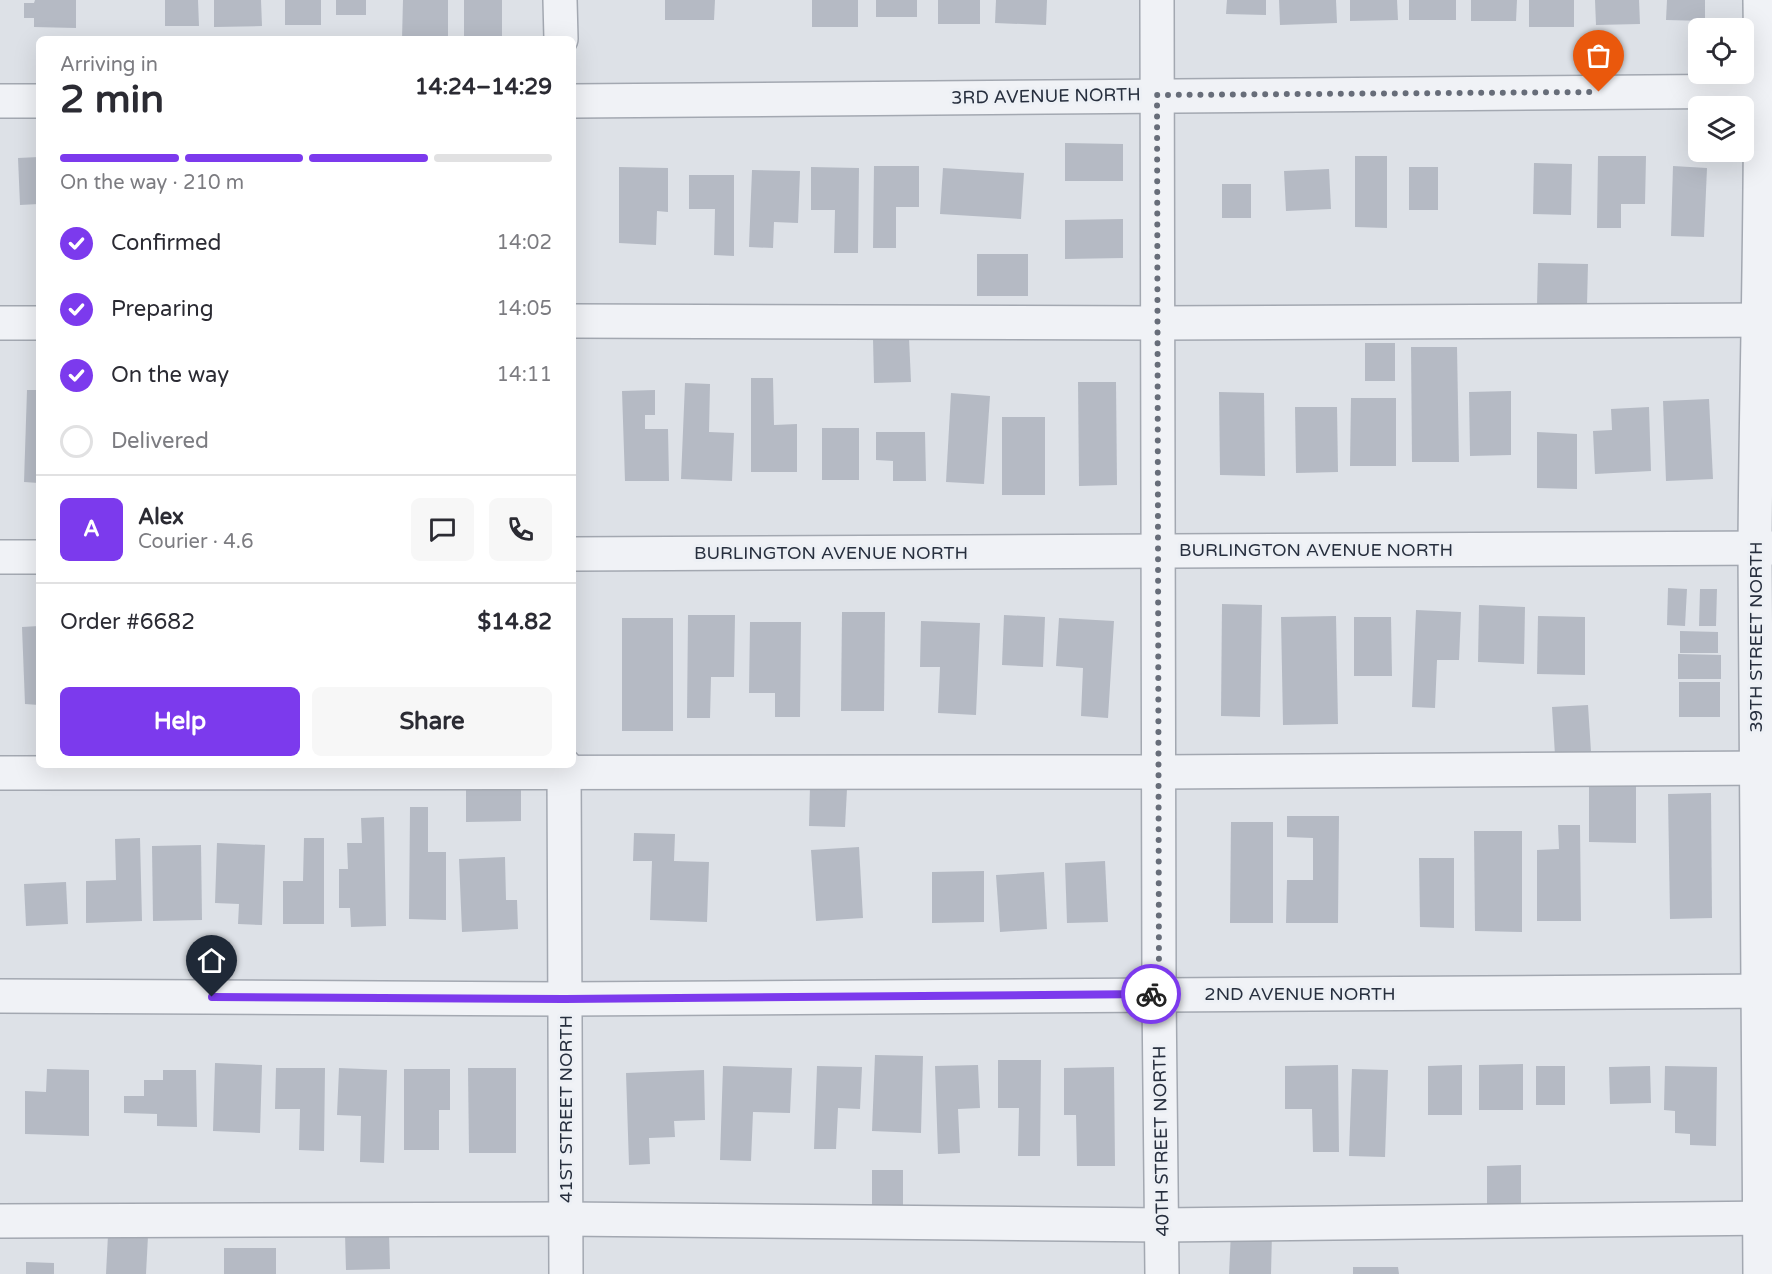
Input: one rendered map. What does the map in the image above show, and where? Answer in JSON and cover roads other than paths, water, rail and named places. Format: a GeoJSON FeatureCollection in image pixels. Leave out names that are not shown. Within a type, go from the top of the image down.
{"type":"FeatureCollection","features":[{"type":"Feature","properties":{"kind":"street"},"geometry":{"type":"LineString","coordinates":[[560,0],[561,36]]}},
{"type":"Feature","properties":{"kind":"street","name":"40TH STREET NORTH"},"geometry":{"type":"LineString","coordinates":[[1157,0],[1159,994],[1162,1274]]}},
{"type":"Feature","properties":{"kind":"street","name":"39TH STREET NORTH"},"geometry":{"type":"LineString","coordinates":[[1760,0],[1767,91],[1764,548],[1766,1218],[1760,1274]]}},
{"type":"Feature","properties":{"kind":"street","name":"3RD AVENUE NORTH"},"geometry":{"type":"LineString","coordinates":[[576,101],[1767,91]]}},
{"type":"Feature","properties":{"kind":"street"},"geometry":{"type":"LineString","coordinates":[[0,101],[36,101]]}},
{"type":"Feature","properties":{"kind":"street"},"geometry":{"type":"LineString","coordinates":[[576,321],[1765,320]]}},
{"type":"Feature","properties":{"kind":"street"},"geometry":{"type":"LineString","coordinates":[[0,323],[36,323]]}},
{"type":"Feature","properties":{"kind":"street","name":"BURLINGTON AVENUE NORTH"},"geometry":{"type":"LineString","coordinates":[[576,554],[1764,548]]}},
{"type":"Feature","properties":{"kind":"street"},"geometry":{"type":"LineString","coordinates":[[0,557],[36,557]]}},
{"type":"Feature","properties":{"kind":"street"},"geometry":{"type":"LineString","coordinates":[[0,773],[564,768],[1159,772],[1764,768]]}},
{"type":"Feature","properties":{"kind":"street","name":"41ST STREET NORTH"},"geometry":{"type":"LineString","coordinates":[[564,768],[566,1274]]}},
{"type":"Feature","properties":{"kind":"street","name":"2ND AVENUE NORTH"},"geometry":{"type":"LineString","coordinates":[[0,996],[565,999],[1764,991]]}},
{"type":"Feature","properties":{"kind":"street"},"geometry":{"type":"LineString","coordinates":[[0,1221],[566,1219],[1162,1225],[1766,1218]]}}]}
